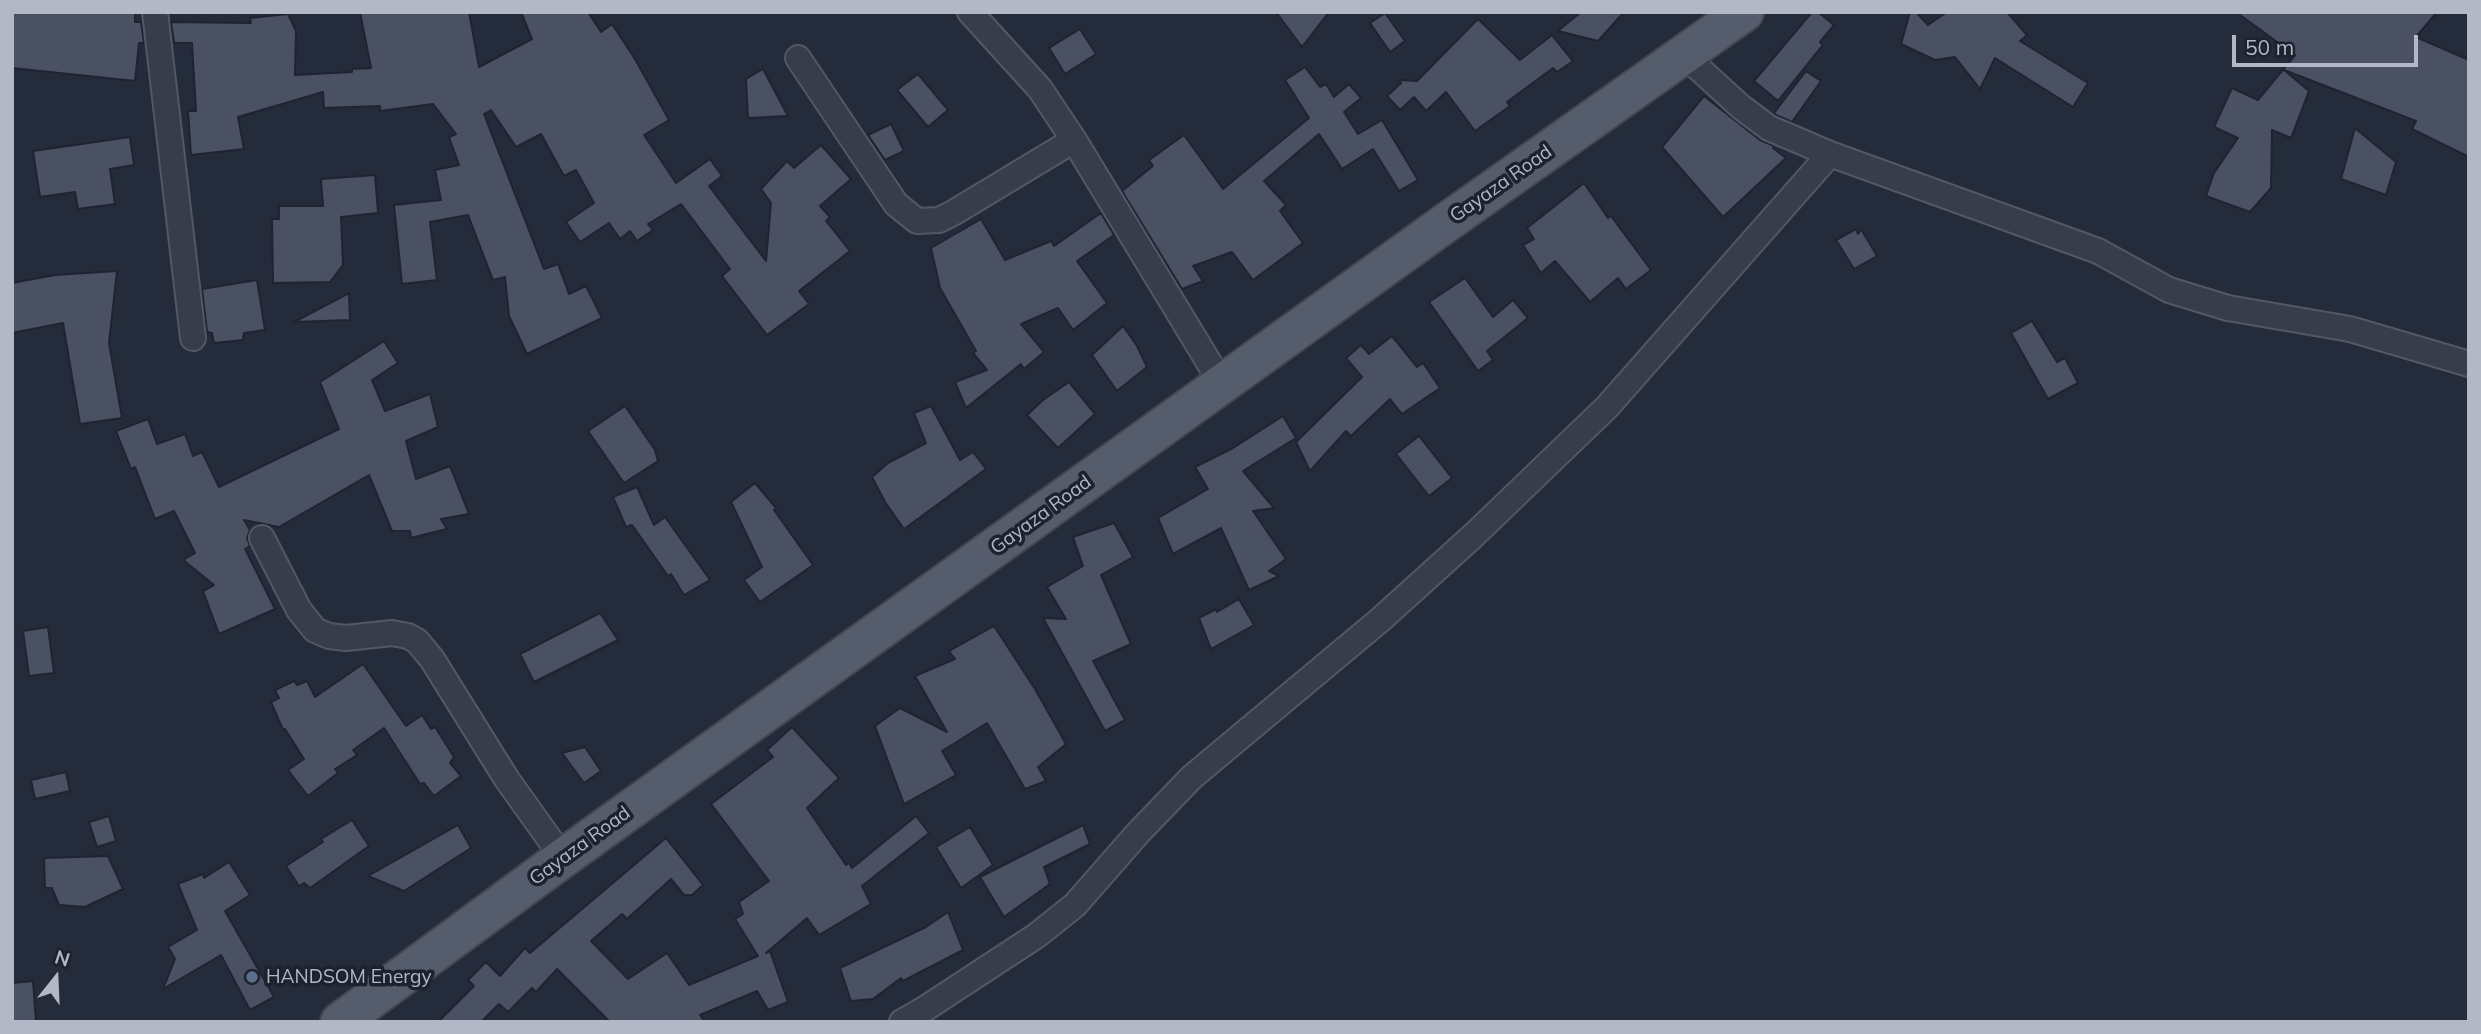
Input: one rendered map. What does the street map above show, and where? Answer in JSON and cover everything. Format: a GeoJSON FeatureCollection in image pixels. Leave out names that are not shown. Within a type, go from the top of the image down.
{"type":"FeatureCollection","features":[{"type":"Feature","properties":{"kind":"main road","name":"Gayaza Road"},"geometry":{"type":"LineString","coordinates":[[340,1022],[563,858],[1447,222],[1744,12]]}},
{"type":"Feature","properties":{"kind":"street"},"geometry":{"type":"LineString","coordinates":[[155,12],[193,338]]}},
{"type":"Feature","properties":{"kind":"street"},"geometry":{"type":"LineString","coordinates":[[970,12],[1040,89],[1074,140],[1222,384]]}},
{"type":"Feature","properties":{"kind":"street"},"geometry":{"type":"LineString","coordinates":[[1685,55],[1741,107],[1769,128],[1830,154],[2098,251],[2169,290],[2228,308],[2350,330],[2469,364]]}},
{"type":"Feature","properties":{"kind":"street"},"geometry":{"type":"LineString","coordinates":[[798,58],[896,204],[917,221],[939,220],[953,213],[1074,140]]}},
{"type":"Feature","properties":{"kind":"street"},"geometry":{"type":"LineString","coordinates":[[902,1022],[1036,936],[1075,905],[1192,777],[1380,620],[1474,535],[1607,407],[1830,154]]}},
{"type":"Feature","properties":{"kind":"street"},"geometry":{"type":"LineString","coordinates":[[262,538],[299,610],[315,630],[329,636],[346,638],[392,634],[408,636],[417,641],[432,659],[506,778],[563,858]]}},
{"type":"Feature","properties":{"kind":"building"},"geometry":{"type":"Polygon","coordinates":[[[12,12],[135,12],[135,22],[141,22],[144,43],[139,43],[135,81],[12,68],[12,12]]]}},
{"type":"Feature","properties":{"kind":"building"},"geometry":{"type":"Polygon","coordinates":[[[360,12],[469,12],[479,67],[532,39],[521,12],[588,12],[601,32],[612,24],[669,120],[644,135],[676,183],[710,159],[722,176],[709,186],[766,261],[771,203],[761,189],[787,161],[794,168],[821,145],[851,179],[820,206],[830,217],[826,221],[850,251],[799,291],[809,304],[767,335],[722,276],[730,269],[681,204],[648,224],[653,230],[637,241],[630,231],[620,239],[609,223],[580,242],[566,222],[594,203],[576,170],[564,176],[541,134],[516,147],[491,110],[484,114],[544,269],[558,264],[569,294],[586,286],[602,318],[527,354],[509,316],[505,277],[493,280],[468,215],[430,222],[437,280],[402,284],[394,205],[441,200],[435,170],[459,165],[449,137],[456,134],[433,104],[380,111],[380,106],[324,108],[323,92],[238,117],[244,149],[191,155],[188,111],[196,111],[192,43],[174,43],[171,22],[251,23],[250,18],[288,14],[296,31],[295,75],[352,72],[352,69],[371,68],[360,12]]]}},
{"type":"Feature","properties":{"kind":"building"},"geometry":{"type":"Polygon","coordinates":[[[1276,12],[1329,12],[1302,47],[1276,12]]]}},
{"type":"Feature","properties":{"kind":"building"},"geometry":{"type":"Polygon","coordinates":[[[1581,12],[1624,12],[1598,41],[1558,31],[1581,12]]]}},
{"type":"Feature","properties":{"kind":"building"},"geometry":{"type":"Polygon","coordinates":[[[1812,12],[1818,12],[1834,25],[1820,42],[1823,45],[1778,101],[1754,81],[1812,12]]]}},
{"type":"Feature","properties":{"kind":"building"},"geometry":{"type":"Polygon","coordinates":[[[1910,12],[1916,12],[1928,25],[1947,12],[2007,12],[2027,35],[2020,41],[2088,83],[2073,107],[1995,58],[1980,89],[1955,57],[1935,60],[1901,44],[1910,12]]]}},
{"type":"Feature","properties":{"kind":"building"},"geometry":{"type":"Polygon","coordinates":[[[2236,12],[2437,12],[2416,37],[2469,60],[2469,157],[2412,129],[2416,121],[2284,70],[2309,91],[2291,138],[2272,130],[2271,188],[2250,212],[2206,196],[2214,173],[2238,138],[2214,127],[2232,88],[2258,100],[2295,55],[2236,12]]]}},
{"type":"Feature","properties":{"kind":"building"},"geometry":{"type":"Polygon","coordinates":[[[1385,13],[1405,41],[1390,52],[1370,23],[1385,13]]]}},
{"type":"Feature","properties":{"kind":"building"},"geometry":{"type":"Polygon","coordinates":[[[1478,19],[1520,60],[1552,35],[1573,61],[1557,72],[1553,68],[1507,102],[1510,106],[1475,131],[1446,92],[1426,111],[1414,97],[1400,110],[1387,96],[1401,83],[1398,80],[1417,81],[1478,19]]]}},
{"type":"Feature","properties":{"kind":"building"},"geometry":{"type":"Polygon","coordinates":[[[1080,29],[1096,54],[1065,74],[1049,48],[1080,29]]]}},
{"type":"Feature","properties":{"kind":"building"},"geometry":{"type":"Polygon","coordinates":[[[1305,67],[1320,87],[1326,84],[1334,97],[1349,84],[1361,98],[1344,112],[1358,134],[1382,120],[1418,180],[1399,191],[1373,149],[1342,169],[1319,134],[1264,181],[1286,205],[1280,211],[1303,243],[1253,280],[1232,252],[1193,266],[1203,281],[1182,289],[1122,191],[1153,166],[1149,160],[1184,135],[1223,189],[1309,118],[1285,80],[1305,67]]]}},
{"type":"Feature","properties":{"kind":"building"},"geometry":{"type":"Polygon","coordinates":[[[763,69],[788,116],[748,118],[746,79],[763,69]]]}},
{"type":"Feature","properties":{"kind":"building"},"geometry":{"type":"Polygon","coordinates":[[[1806,71],[1821,81],[1792,122],[1776,115],[1774,113],[1806,71]]]}},
{"type":"Feature","properties":{"kind":"building"},"geometry":{"type":"Polygon","coordinates":[[[918,74],[948,110],[928,127],[897,90],[918,74]]]}},
{"type":"Feature","properties":{"kind":"building"},"geometry":{"type":"Polygon","coordinates":[[[1704,96],[1760,140],[1774,146],[1773,148],[1786,158],[1723,217],[1662,147],[1704,96]]]}},
{"type":"Feature","properties":{"kind":"building"},"geometry":{"type":"Polygon","coordinates":[[[891,124],[904,151],[885,160],[868,135],[891,124]]]}},
{"type":"Feature","properties":{"kind":"building"},"geometry":{"type":"Polygon","coordinates":[[[2355,128],[2396,162],[2386,195],[2341,179],[2355,128]]]}},
{"type":"Feature","properties":{"kind":"building"},"geometry":{"type":"Polygon","coordinates":[[[130,137],[134,165],[110,169],[115,204],[78,209],[75,192],[40,197],[33,151],[130,137]]]}},
{"type":"Feature","properties":{"kind":"building"},"geometry":{"type":"Polygon","coordinates":[[[375,175],[378,213],[341,217],[343,265],[330,282],[273,283],[272,219],[279,219],[279,206],[323,206],[321,179],[375,175]]]}},
{"type":"Feature","properties":{"kind":"building"},"geometry":{"type":"Polygon","coordinates":[[[1584,183],[1608,218],[1611,216],[1651,270],[1626,289],[1618,278],[1590,302],[1555,261],[1541,273],[1523,245],[1534,239],[1527,228],[1584,183]]]}},
{"type":"Feature","properties":{"kind":"building"},"geometry":{"type":"Polygon","coordinates":[[[1101,213],[1114,235],[1077,261],[1107,303],[1073,330],[1058,308],[1021,324],[1044,352],[1024,369],[1021,364],[966,408],[955,382],[987,370],[973,353],[976,351],[940,288],[931,248],[981,219],[1005,260],[1051,241],[1054,246],[1101,213]]]}},
{"type":"Feature","properties":{"kind":"building"},"geometry":{"type":"Polygon","coordinates":[[[1856,229],[1858,234],[1861,229],[1877,256],[1854,269],[1836,240],[1856,229]]]}},
{"type":"Feature","properties":{"kind":"building"},"geometry":{"type":"Polygon","coordinates":[[[117,271],[109,343],[122,418],[80,424],[63,323],[12,333],[12,283],[55,275],[117,271]]]}},
{"type":"Feature","properties":{"kind":"building"},"geometry":{"type":"Polygon","coordinates":[[[1465,278],[1493,317],[1513,300],[1528,318],[1487,351],[1493,360],[1478,371],[1429,302],[1465,278]]]}},
{"type":"Feature","properties":{"kind":"building"},"geometry":{"type":"Polygon","coordinates":[[[257,280],[265,330],[244,333],[243,340],[214,343],[212,333],[207,332],[202,289],[257,280]]]}},
{"type":"Feature","properties":{"kind":"building"},"geometry":{"type":"Polygon","coordinates":[[[349,293],[350,320],[294,322],[349,293]]]}},
{"type":"Feature","properties":{"kind":"building"},"geometry":{"type":"Polygon","coordinates":[[[2032,321],[2057,362],[2065,358],[2078,383],[2048,399],[2011,333],[2032,321]]]}},
{"type":"Feature","properties":{"kind":"building"},"geometry":{"type":"Polygon","coordinates":[[[1123,326],[1147,367],[1117,391],[1092,355],[1123,326]]]}},
{"type":"Feature","properties":{"kind":"building"},"geometry":{"type":"Polygon","coordinates":[[[1392,336],[1417,367],[1423,363],[1440,388],[1402,414],[1390,399],[1351,436],[1346,431],[1310,471],[1296,442],[1362,377],[1346,358],[1361,345],[1369,354],[1392,336]]]}},
{"type":"Feature","properties":{"kind":"building"},"geometry":{"type":"Polygon","coordinates":[[[384,341],[398,363],[372,380],[385,411],[430,394],[438,427],[406,441],[416,479],[450,466],[469,514],[441,519],[447,529],[411,538],[410,531],[392,531],[369,475],[279,527],[244,520],[250,530],[247,538],[250,546],[245,549],[275,609],[219,634],[203,591],[214,585],[183,560],[195,553],[174,511],[155,519],[135,467],[131,469],[116,431],[148,419],[157,444],[185,434],[193,456],[202,452],[219,487],[339,429],[320,382],[384,341]]]}},
{"type":"Feature","properties":{"kind":"building"},"geometry":{"type":"Polygon","coordinates":[[[1069,382],[1095,414],[1058,448],[1027,415],[1069,382]]]}},
{"type":"Feature","properties":{"kind":"building"},"geometry":{"type":"Polygon","coordinates":[[[625,406],[655,450],[658,461],[624,483],[588,431],[625,406]]]}},
{"type":"Feature","properties":{"kind":"building"},"geometry":{"type":"Polygon","coordinates":[[[931,406],[960,460],[973,452],[986,469],[904,529],[872,477],[888,463],[926,443],[914,413],[931,406]]]}},
{"type":"Feature","properties":{"kind":"building"},"geometry":{"type":"Polygon","coordinates":[[[1283,416],[1296,438],[1243,471],[1274,508],[1253,511],[1286,559],[1269,571],[1279,576],[1249,590],[1221,528],[1173,554],[1158,518],[1208,489],[1195,467],[1233,448],[1283,416]]]}},
{"type":"Feature","properties":{"kind":"building"},"geometry":{"type":"Polygon","coordinates":[[[1419,436],[1452,478],[1429,496],[1396,454],[1419,436]]]}},
{"type":"Feature","properties":{"kind":"building"},"geometry":{"type":"Polygon","coordinates":[[[755,483],[776,508],[774,510],[813,565],[760,602],[744,580],[762,567],[731,502],[755,483]]]}},
{"type":"Feature","properties":{"kind":"building"},"geometry":{"type":"Polygon","coordinates":[[[637,487],[654,525],[665,517],[710,580],[684,595],[632,525],[626,527],[613,497],[637,487]]]}},
{"type":"Feature","properties":{"kind":"building"},"geometry":{"type":"Polygon","coordinates":[[[1114,523],[1133,557],[1101,575],[1131,644],[1093,661],[1125,720],[1105,731],[1043,618],[1066,619],[1047,587],[1083,566],[1073,537],[1114,523]]]}},
{"type":"Feature","properties":{"kind":"building"},"geometry":{"type":"Polygon","coordinates":[[[1239,599],[1254,625],[1211,649],[1199,618],[1216,609],[1217,612],[1239,599]]]}},
{"type":"Feature","properties":{"kind":"building"},"geometry":{"type":"Polygon","coordinates":[[[600,613],[618,640],[534,682],[520,654],[600,613]]]}},
{"type":"Feature","properties":{"kind":"building"},"geometry":{"type":"Polygon","coordinates":[[[994,626],[1035,689],[1066,744],[1038,767],[1046,781],[1025,789],[987,723],[942,751],[956,775],[904,804],[875,726],[900,708],[947,732],[915,676],[955,659],[949,651],[994,626]]]}},
{"type":"Feature","properties":{"kind":"building"},"geometry":{"type":"Polygon","coordinates":[[[48,627],[54,673],[29,676],[23,631],[48,627]]]}},
{"type":"Feature","properties":{"kind":"building"},"geometry":{"type":"Polygon","coordinates":[[[363,664],[406,726],[422,715],[431,729],[435,727],[454,757],[450,763],[461,776],[434,796],[424,783],[420,784],[384,728],[353,750],[357,755],[335,769],[338,773],[308,796],[288,770],[304,759],[285,729],[283,730],[271,702],[279,698],[275,690],[294,681],[297,685],[307,681],[315,697],[363,664]]]}},
{"type":"Feature","properties":{"kind":"building"},"geometry":{"type":"Polygon","coordinates":[[[792,727],[839,778],[807,808],[846,865],[849,863],[852,868],[916,816],[929,833],[862,886],[871,904],[819,935],[807,918],[766,953],[770,951],[788,1002],[768,1010],[757,991],[700,1015],[705,1022],[610,1022],[557,969],[536,992],[532,988],[508,1012],[499,1004],[481,1022],[438,1022],[474,986],[468,980],[486,962],[500,976],[525,948],[530,953],[666,838],[703,885],[692,895],[684,895],[671,879],[627,919],[622,914],[591,941],[628,979],[667,953],[689,985],[758,956],[735,919],[743,914],[739,902],[769,881],[711,804],[773,757],[767,750],[792,727]]]}},
{"type":"Feature","properties":{"kind":"building"},"geometry":{"type":"Polygon","coordinates":[[[585,747],[601,771],[584,783],[562,753],[585,747]]]}},
{"type":"Feature","properties":{"kind":"building"},"geometry":{"type":"Polygon","coordinates":[[[66,772],[70,791],[35,799],[31,780],[66,772]]]}},
{"type":"Feature","properties":{"kind":"building"},"geometry":{"type":"Polygon","coordinates":[[[109,816],[116,841],[97,847],[89,822],[109,816]]]}},
{"type":"Feature","properties":{"kind":"building"},"geometry":{"type":"Polygon","coordinates":[[[352,820],[369,846],[310,888],[304,883],[299,886],[286,866],[323,842],[321,839],[352,820]]]}},
{"type":"Feature","properties":{"kind":"building"},"geometry":{"type":"Polygon","coordinates":[[[458,825],[471,848],[404,891],[368,876],[458,825]]]}},
{"type":"Feature","properties":{"kind":"building"},"geometry":{"type":"Polygon","coordinates":[[[1083,825],[1090,844],[1044,867],[1050,884],[1004,917],[980,877],[1083,825]]]}},
{"type":"Feature","properties":{"kind":"building"},"geometry":{"type":"Polygon","coordinates":[[[970,827],[993,865],[961,888],[936,847],[970,827]]]}},
{"type":"Feature","properties":{"kind":"building"},"geometry":{"type":"Polygon","coordinates":[[[108,856],[123,889],[85,907],[59,905],[52,888],[45,888],[44,858],[108,856]]]}},
{"type":"Feature","properties":{"kind":"building"},"geometry":{"type":"Polygon","coordinates":[[[229,862],[250,895],[225,911],[274,997],[250,1010],[221,955],[163,989],[175,959],[168,947],[197,930],[178,884],[203,874],[204,878],[229,862]]]}},
{"type":"Feature","properties":{"kind":"building"},"geometry":{"type":"Polygon","coordinates":[[[948,912],[963,950],[903,981],[901,978],[873,999],[851,1001],[840,968],[926,927],[948,912]]]}},
{"type":"Feature","properties":{"kind":"building"},"geometry":{"type":"Polygon","coordinates":[[[33,981],[36,1022],[12,1022],[12,983],[33,981]]]}},
{"type":"Feature","properties":{"kind":"place","name":"HANDSOM Energy"},"geometry":{"type":"Point","coordinates":[252,977]}}]}
